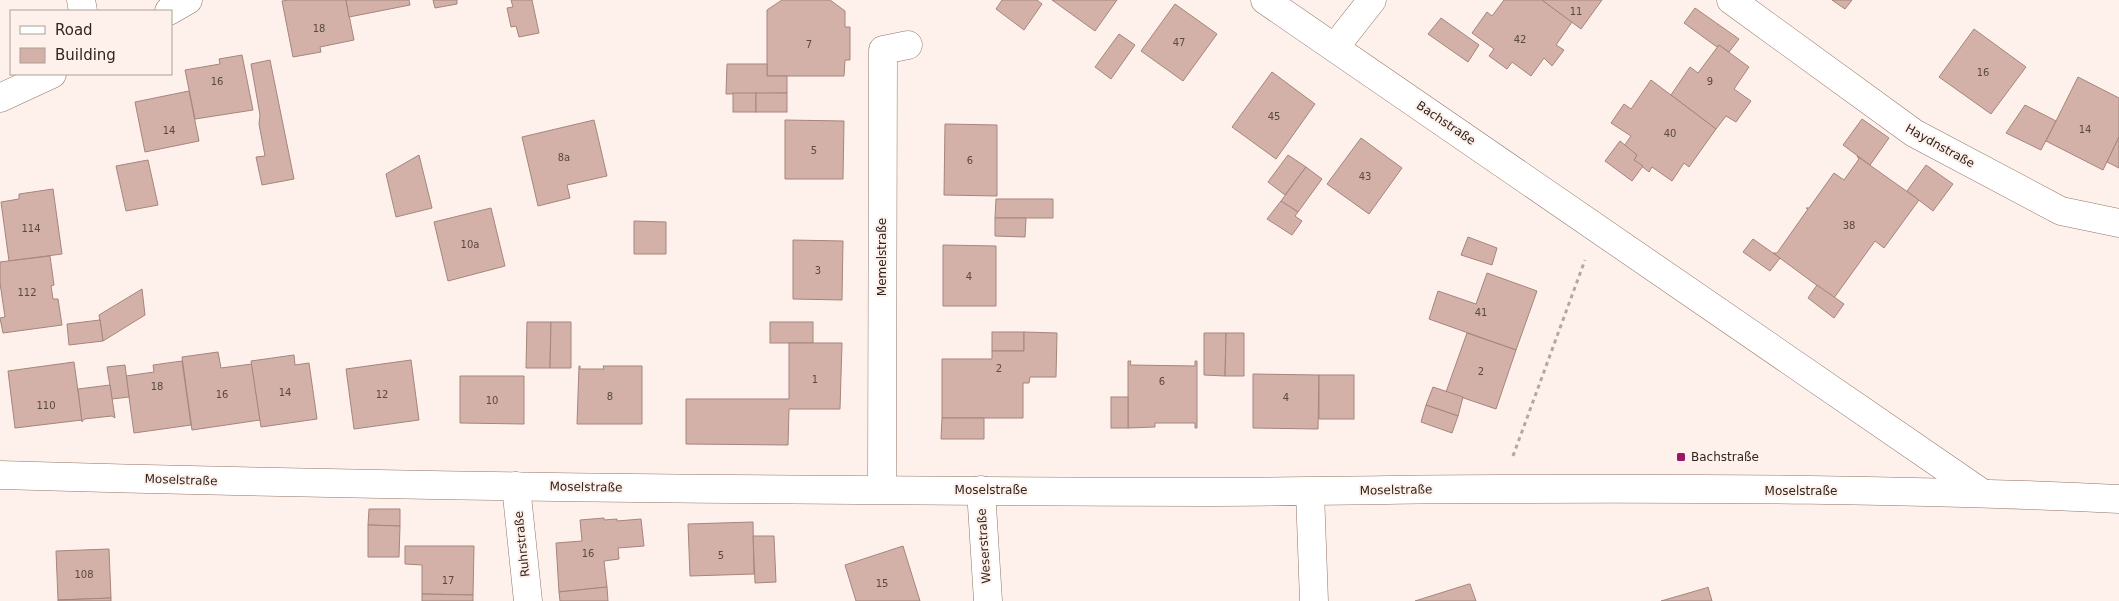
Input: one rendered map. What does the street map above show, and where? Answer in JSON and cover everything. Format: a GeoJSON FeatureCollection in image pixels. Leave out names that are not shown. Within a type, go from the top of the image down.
{"type":"FeatureCollection","features":[{"type":"Feature","properties":{"kind":"street"},"geometry":{"type":"LineString","coordinates":[[171,10],[188,0]]}},
{"type":"Feature","properties":{"kind":"street","name":"Bachstraße"},"geometry":{"type":"LineString","coordinates":[[1265,0],[1597,226],[1982,493]]}},
{"type":"Feature","properties":{"kind":"street"},"geometry":{"type":"LineString","coordinates":[[1335,47],[1372,0]]}},
{"type":"Feature","properties":{"kind":"street","name":"Haydnstraße"},"geometry":{"type":"LineString","coordinates":[[1731,0],[1914,134],[2061,211],[2119,223]]}},
{"type":"Feature","properties":{"kind":"street","name":"Memelstraße"},"geometry":{"type":"LineString","coordinates":[[882,489],[883,50],[908,45]]}},
{"type":"Feature","properties":{"kind":"street"},"geometry":{"type":"LineString","coordinates":[[0,98],[50,75]]}},
{"type":"Feature","properties":{"kind":"street","name":"Moselstraße"},"geometry":{"type":"LineString","coordinates":[[0,475],[349,485],[1310,492],[1501,489],[1982,493]]}},
{"type":"Feature","properties":{"kind":"street","name":"Ruhrstraße"},"geometry":{"type":"LineString","coordinates":[[516,486],[528,601]]}},
{"type":"Feature","properties":{"kind":"street","name":"Weserstraße"},"geometry":{"type":"LineString","coordinates":[[981,490],[988,601]]}},
{"type":"Feature","properties":{"kind":"street"},"geometry":{"type":"LineString","coordinates":[[1310,492],[1314,601]]}},
{"type":"Feature","properties":{"kind":"street"},"geometry":{"type":"LineString","coordinates":[[1982,493],[2119,499]]}},
{"type":"Feature","properties":{"kind":"path"},"geometry":{"type":"LineString","coordinates":[[1501,489],[1597,226]]}},
{"type":"Feature","properties":{"kind":"building"},"geometry":{"type":"Polygon","coordinates":[[[346,0],[354,40],[320,47],[321,52],[293,57],[282,1],[346,0]]]}},
{"type":"Feature","properties":{"kind":"building"},"geometry":{"type":"Polygon","coordinates":[[[346,0],[409,0],[410,5],[349,17],[346,0]]]}},
{"type":"Feature","properties":{"kind":"building"},"geometry":{"type":"Polygon","coordinates":[[[433,0],[457,0],[457,4],[435,8],[433,0]]]}},
{"type":"Feature","properties":{"kind":"building"},"geometry":{"type":"Polygon","coordinates":[[[511,0],[532,0],[539,33],[519,37],[516,26],[511,27],[507,8],[513,7],[511,0]]]}},
{"type":"Feature","properties":{"kind":"building"},"geometry":{"type":"Polygon","coordinates":[[[782,0],[830,0],[845,11],[845,27],[850,27],[850,60],[845,60],[844,76],[767,76],[767,10],[782,0]]]}},
{"type":"Feature","properties":{"kind":"building"},"geometry":{"type":"Polygon","coordinates":[[[1002,0],[1037,0],[1042,4],[1024,30],[996,9],[1002,0]]]}},
{"type":"Feature","properties":{"kind":"building"},"geometry":{"type":"Polygon","coordinates":[[[1052,0],[1117,0],[1095,31],[1052,0]]]}},
{"type":"Feature","properties":{"kind":"building"},"geometry":{"type":"Polygon","coordinates":[[[1504,0],[1542,0],[1572,22],[1556,45],[1564,50],[1552,66],[1544,58],[1531,76],[1512,62],[1507,69],[1489,56],[1494,49],[1472,33],[1487,12],[1492,16],[1504,0]]]}},
{"type":"Feature","properties":{"kind":"building"},"geometry":{"type":"Polygon","coordinates":[[[1542,0],[1602,0],[1581,29],[1542,0]]]}},
{"type":"Feature","properties":{"kind":"building"},"geometry":{"type":"Polygon","coordinates":[[[1832,0],[1852,0],[1845,9],[1832,0]]]}},
{"type":"Feature","properties":{"kind":"building"},"geometry":{"type":"Polygon","coordinates":[[[1175,4],[1217,34],[1183,81],[1141,51],[1175,4]]]}},
{"type":"Feature","properties":{"kind":"building"},"geometry":{"type":"Polygon","coordinates":[[[1695,8],[1739,39],[1729,52],[1719,45],[1717,47],[1684,23],[1695,8]]]}},
{"type":"Feature","properties":{"kind":"building"},"geometry":{"type":"Polygon","coordinates":[[[1441,18],[1479,45],[1468,62],[1428,34],[1441,18]]]}},
{"type":"Feature","properties":{"kind":"building"},"geometry":{"type":"Polygon","coordinates":[[[1974,29],[2026,67],[1991,114],[1939,77],[1974,29]]]}},
{"type":"Feature","properties":{"kind":"building"},"geometry":{"type":"Polygon","coordinates":[[[1119,34],[1135,45],[1111,79],[1095,67],[1119,34]]]}},
{"type":"Feature","properties":{"kind":"building"},"geometry":{"type":"Polygon","coordinates":[[[1719,45],[1749,67],[1734,89],[1751,101],[1736,122],[1726,116],[1716,129],[1671,95],[1690,67],[1698,73],[1719,45]]]}},
{"type":"Feature","properties":{"kind":"building"},"geometry":{"type":"Polygon","coordinates":[[[242,55],[253,110],[195,119],[185,70],[220,64],[219,59],[242,55]]]}},
{"type":"Feature","properties":{"kind":"building"},"geometry":{"type":"Polygon","coordinates":[[[270,60],[294,179],[262,185],[256,157],[265,156],[251,64],[270,60]]]}},
{"type":"Feature","properties":{"kind":"building"},"geometry":{"type":"Polygon","coordinates":[[[727,64],[767,64],[767,76],[787,76],[787,93],[726,94],[727,64]]]}},
{"type":"Feature","properties":{"kind":"building"},"geometry":{"type":"Polygon","coordinates":[[[1272,72],[1315,104],[1276,159],[1232,127],[1272,72]]]}},
{"type":"Feature","properties":{"kind":"building"},"geometry":{"type":"Polygon","coordinates":[[[2078,77],[2119,98],[2119,137],[2103,170],[2046,141],[2078,77]]]}},
{"type":"Feature","properties":{"kind":"building"},"geometry":{"type":"Polygon","coordinates":[[[1651,80],[1716,129],[1689,167],[1684,163],[1672,181],[1652,167],[1649,172],[1634,160],[1637,155],[1624,146],[1631,136],[1611,123],[1624,104],[1631,109],[1651,80]]]}},
{"type":"Feature","properties":{"kind":"building"},"geometry":{"type":"Polygon","coordinates":[[[189,91],[199,141],[145,152],[135,102],[189,91]]]}},
{"type":"Feature","properties":{"kind":"building"},"geometry":{"type":"Polygon","coordinates":[[[733,93],[756,93],[756,112],[733,112],[733,93]]]}},
{"type":"Feature","properties":{"kind":"building"},"geometry":{"type":"Polygon","coordinates":[[[756,93],[787,93],[787,112],[756,112],[756,93]]]}},
{"type":"Feature","properties":{"kind":"building"},"geometry":{"type":"Polygon","coordinates":[[[2025,105],[2056,121],[2041,150],[2006,133],[2025,105]]]}},
{"type":"Feature","properties":{"kind":"building"},"geometry":{"type":"Polygon","coordinates":[[[1862,119],[1889,138],[1870,165],[1843,145],[1862,119]]]}},
{"type":"Feature","properties":{"kind":"building"},"geometry":{"type":"Polygon","coordinates":[[[594,120],[607,176],[567,185],[570,198],[538,206],[522,137],[594,120]]]}},
{"type":"Feature","properties":{"kind":"building"},"geometry":{"type":"Polygon","coordinates":[[[785,120],[844,121],[843,179],[785,179],[785,120]]]}},
{"type":"Feature","properties":{"kind":"building"},"geometry":{"type":"Polygon","coordinates":[[[945,124],[997,125],[997,196],[944,195],[945,124]]]}},
{"type":"Feature","properties":{"kind":"building"},"geometry":{"type":"Polygon","coordinates":[[[2119,137],[2119,168],[2107,162],[2119,137]]]}},
{"type":"Feature","properties":{"kind":"building"},"geometry":{"type":"Polygon","coordinates":[[[1361,138],[1402,168],[1369,214],[1327,184],[1361,138]]]}},
{"type":"Feature","properties":{"kind":"building"},"geometry":{"type":"Polygon","coordinates":[[[1620,141],[1637,155],[1634,160],[1643,166],[1632,181],[1605,161],[1620,141]]]}},
{"type":"Feature","properties":{"kind":"building"},"geometry":{"type":"Polygon","coordinates":[[[419,155],[432,208],[396,217],[386,174],[419,155]]]}},
{"type":"Feature","properties":{"kind":"building"},"geometry":{"type":"Polygon","coordinates":[[[1288,155],[1306,167],[1285,195],[1268,182],[1288,155]]]}},
{"type":"Feature","properties":{"kind":"building"},"geometry":{"type":"Polygon","coordinates":[[[1857,156],[1919,200],[1884,248],[1875,241],[1834,298],[1773,253],[1777,253],[1808,209],[1806,208],[1809,208],[1834,173],[1844,180],[1859,159],[1857,156]]]}},
{"type":"Feature","properties":{"kind":"building"},"geometry":{"type":"Polygon","coordinates":[[[148,160],[158,205],[126,211],[116,166],[148,160]]]}},
{"type":"Feature","properties":{"kind":"building"},"geometry":{"type":"Polygon","coordinates":[[[1926,165],[1953,184],[1933,211],[1907,191],[1926,165]]]}},
{"type":"Feature","properties":{"kind":"building"},"geometry":{"type":"Polygon","coordinates":[[[1306,167],[1322,179],[1298,212],[1281,201],[1306,167]]]}},
{"type":"Feature","properties":{"kind":"building"},"geometry":{"type":"Polygon","coordinates":[[[53,189],[62,254],[9,261],[1,202],[19,199],[19,194],[53,189]]]}},
{"type":"Feature","properties":{"kind":"building"},"geometry":{"type":"Polygon","coordinates":[[[996,199],[1053,199],[1053,218],[995,218],[996,199]]]}},
{"type":"Feature","properties":{"kind":"building"},"geometry":{"type":"Polygon","coordinates":[[[1281,201],[1298,212],[1295,216],[1302,221],[1292,235],[1267,219],[1281,201]]]}},
{"type":"Feature","properties":{"kind":"building"},"geometry":{"type":"Polygon","coordinates":[[[491,208],[505,266],[448,281],[434,222],[491,208]]]}},
{"type":"Feature","properties":{"kind":"building"},"geometry":{"type":"Polygon","coordinates":[[[995,218],[1026,218],[1025,237],[995,236],[995,218]]]}},
{"type":"Feature","properties":{"kind":"building"},"geometry":{"type":"Polygon","coordinates":[[[634,221],[666,222],[666,254],[634,254],[634,221]]]}},
{"type":"Feature","properties":{"kind":"building"},"geometry":{"type":"Polygon","coordinates":[[[1468,237],[1497,248],[1492,265],[1461,255],[1468,237]]]}},
{"type":"Feature","properties":{"kind":"building"},"geometry":{"type":"Polygon","coordinates":[[[1753,239],[1780,258],[1770,271],[1743,252],[1753,239]]]}},
{"type":"Feature","properties":{"kind":"building"},"geometry":{"type":"Polygon","coordinates":[[[793,240],[843,241],[842,300],[793,299],[793,240]]]}},
{"type":"Feature","properties":{"kind":"building"},"geometry":{"type":"Polygon","coordinates":[[[943,245],[996,246],[996,306],[943,306],[943,245]]]}},
{"type":"Feature","properties":{"kind":"building"},"geometry":{"type":"Polygon","coordinates":[[[50,256],[54,285],[51,286],[53,299],[58,299],[62,325],[3,333],[0,318],[5,317],[0,283],[0,262],[50,256]]]}},
{"type":"Feature","properties":{"kind":"building"},"geometry":{"type":"Polygon","coordinates":[[[1487,273],[1537,291],[1516,350],[1429,319],[1438,291],[1476,304],[1487,273]]]}},
{"type":"Feature","properties":{"kind":"building"},"geometry":{"type":"Polygon","coordinates":[[[1817,285],[1844,304],[1834,318],[1808,298],[1817,285]]]}},
{"type":"Feature","properties":{"kind":"building"},"geometry":{"type":"Polygon","coordinates":[[[142,289],[145,315],[103,341],[99,315],[142,289]]]}},
{"type":"Feature","properties":{"kind":"building"},"geometry":{"type":"Polygon","coordinates":[[[100,320],[103,341],[69,345],[67,324],[100,320]]]}},
{"type":"Feature","properties":{"kind":"building"},"geometry":{"type":"Polygon","coordinates":[[[527,322],[551,322],[550,368],[526,368],[527,322]]]}},
{"type":"Feature","properties":{"kind":"building"},"geometry":{"type":"Polygon","coordinates":[[[551,322],[571,322],[571,368],[550,368],[551,322]]]}},
{"type":"Feature","properties":{"kind":"building"},"geometry":{"type":"Polygon","coordinates":[[[770,322],[813,322],[813,343],[770,343],[770,322]]]}},
{"type":"Feature","properties":{"kind":"building"},"geometry":{"type":"Polygon","coordinates":[[[992,332],[1024,332],[1024,351],[992,351],[992,332]]]}},
{"type":"Feature","properties":{"kind":"building"},"geometry":{"type":"Polygon","coordinates":[[[1024,332],[1057,333],[1056,377],[1030,377],[1029,383],[1023,383],[1023,418],[942,418],[942,359],[992,359],[992,351],[1024,351],[1024,332]]]}},
{"type":"Feature","properties":{"kind":"building"},"geometry":{"type":"Polygon","coordinates":[[[1204,333],[1226,333],[1225,376],[1204,375],[1204,333]]]}},
{"type":"Feature","properties":{"kind":"building"},"geometry":{"type":"Polygon","coordinates":[[[1226,333],[1244,333],[1244,376],[1225,376],[1226,333]]]}},
{"type":"Feature","properties":{"kind":"building"},"geometry":{"type":"Polygon","coordinates":[[[1467,333],[1516,350],[1496,409],[1446,392],[1467,333]]]}},
{"type":"Feature","properties":{"kind":"building"},"geometry":{"type":"Polygon","coordinates":[[[789,343],[842,343],[840,409],[789,409],[788,445],[686,444],[686,399],[789,399],[789,343]]]}},
{"type":"Feature","properties":{"kind":"building"},"geometry":{"type":"Polygon","coordinates":[[[218,352],[221,368],[252,364],[260,420],[192,430],[182,357],[218,352]]]}},
{"type":"Feature","properties":{"kind":"building"},"geometry":{"type":"Polygon","coordinates":[[[294,355],[295,365],[309,363],[317,419],[261,427],[251,361],[294,355]]]}},
{"type":"Feature","properties":{"kind":"building"},"geometry":{"type":"Polygon","coordinates":[[[411,360],[419,420],[354,429],[346,369],[411,360]]]}},
{"type":"Feature","properties":{"kind":"building"},"geometry":{"type":"Polygon","coordinates":[[[182,361],[191,425],[134,433],[126,376],[154,372],[153,365],[182,361]]]}},
{"type":"Feature","properties":{"kind":"building"},"geometry":{"type":"Polygon","coordinates":[[[1128,361],[1131,361],[1130,365],[1195,366],[1195,361],[1197,361],[1197,428],[1195,428],[1195,423],[1155,423],[1155,427],[1128,428],[1128,361]]]}},
{"type":"Feature","properties":{"kind":"building"},"geometry":{"type":"Polygon","coordinates":[[[74,362],[82,420],[15,428],[8,371],[74,362]]]}},
{"type":"Feature","properties":{"kind":"building"},"geometry":{"type":"Polygon","coordinates":[[[125,365],[129,397],[112,399],[107,367],[125,365]]]}},
{"type":"Feature","properties":{"kind":"building"},"geometry":{"type":"Polygon","coordinates":[[[579,366],[580,369],[604,369],[603,366],[642,366],[642,424],[577,424],[579,366]]]}},
{"type":"Feature","properties":{"kind":"building"},"geometry":{"type":"Polygon","coordinates":[[[1253,374],[1319,375],[1318,429],[1253,428],[1253,374]]]}},
{"type":"Feature","properties":{"kind":"building"},"geometry":{"type":"Polygon","coordinates":[[[1319,375],[1354,375],[1354,419],[1319,419],[1319,375]]]}},
{"type":"Feature","properties":{"kind":"building"},"geometry":{"type":"Polygon","coordinates":[[[460,376],[524,376],[524,424],[460,423],[460,376]]]}},
{"type":"Feature","properties":{"kind":"building"},"geometry":{"type":"Polygon","coordinates":[[[110,385],[115,418],[112,416],[84,419],[82,422],[78,389],[110,385]]]}},
{"type":"Feature","properties":{"kind":"building"},"geometry":{"type":"Polygon","coordinates":[[[1433,387],[1463,397],[1458,416],[1426,405],[1433,387]]]}},
{"type":"Feature","properties":{"kind":"building"},"geometry":{"type":"Polygon","coordinates":[[[1111,397],[1128,397],[1128,428],[1111,428],[1111,397]]]}},
{"type":"Feature","properties":{"kind":"building"},"geometry":{"type":"Polygon","coordinates":[[[1426,405],[1458,416],[1452,433],[1421,422],[1426,405]]]}},
{"type":"Feature","properties":{"kind":"building"},"geometry":{"type":"Polygon","coordinates":[[[942,418],[984,418],[984,439],[941,439],[942,418]]]}},
{"type":"Feature","properties":{"kind":"building"},"geometry":{"type":"Polygon","coordinates":[[[369,509],[400,509],[400,526],[368,525],[369,509]]]}},
{"type":"Feature","properties":{"kind":"building"},"geometry":{"type":"Polygon","coordinates":[[[604,518],[604,520],[617,519],[617,521],[641,519],[644,546],[618,548],[619,559],[604,561],[607,587],[559,592],[556,543],[582,541],[580,520],[604,518]]]}},
{"type":"Feature","properties":{"kind":"building"},"geometry":{"type":"Polygon","coordinates":[[[753,522],[754,574],[690,576],[688,524],[753,522]]]}},
{"type":"Feature","properties":{"kind":"building"},"geometry":{"type":"Polygon","coordinates":[[[368,525],[400,526],[399,557],[368,557],[368,525]]]}},
{"type":"Feature","properties":{"kind":"building"},"geometry":{"type":"Polygon","coordinates":[[[753,536],[774,536],[776,582],[755,583],[753,536]]]}},
{"type":"Feature","properties":{"kind":"building"},"geometry":{"type":"Polygon","coordinates":[[[405,546],[474,546],[473,595],[422,594],[422,565],[405,564],[405,546]]]}},
{"type":"Feature","properties":{"kind":"building"},"geometry":{"type":"Polygon","coordinates":[[[903,546],[920,601],[856,601],[845,565],[903,546]]]}},
{"type":"Feature","properties":{"kind":"building"},"geometry":{"type":"Polygon","coordinates":[[[109,549],[111,598],[58,600],[56,551],[109,549]]]}},
{"type":"Feature","properties":{"kind":"building"},"geometry":{"type":"Polygon","coordinates":[[[1470,584],[1476,601],[1415,601],[1470,584]]]}},
{"type":"Feature","properties":{"kind":"building"},"geometry":{"type":"Polygon","coordinates":[[[607,587],[608,601],[560,601],[559,592],[607,587]]]}},
{"type":"Feature","properties":{"kind":"building"},"geometry":{"type":"Polygon","coordinates":[[[1708,587],[1712,601],[1661,601],[1706,588],[1708,587]]]}},
{"type":"Feature","properties":{"kind":"building"},"geometry":{"type":"Polygon","coordinates":[[[422,594],[473,595],[473,601],[422,601],[422,594]]]}},
{"type":"Feature","properties":{"kind":"building"},"geometry":{"type":"Polygon","coordinates":[[[111,598],[111,601],[58,601],[58,600],[111,598]]]}},
{"type":"Feature","properties":{"kind":"place","name":"Bachstraße"},"geometry":{"type":"Point","coordinates":[1681,457]}}]}
